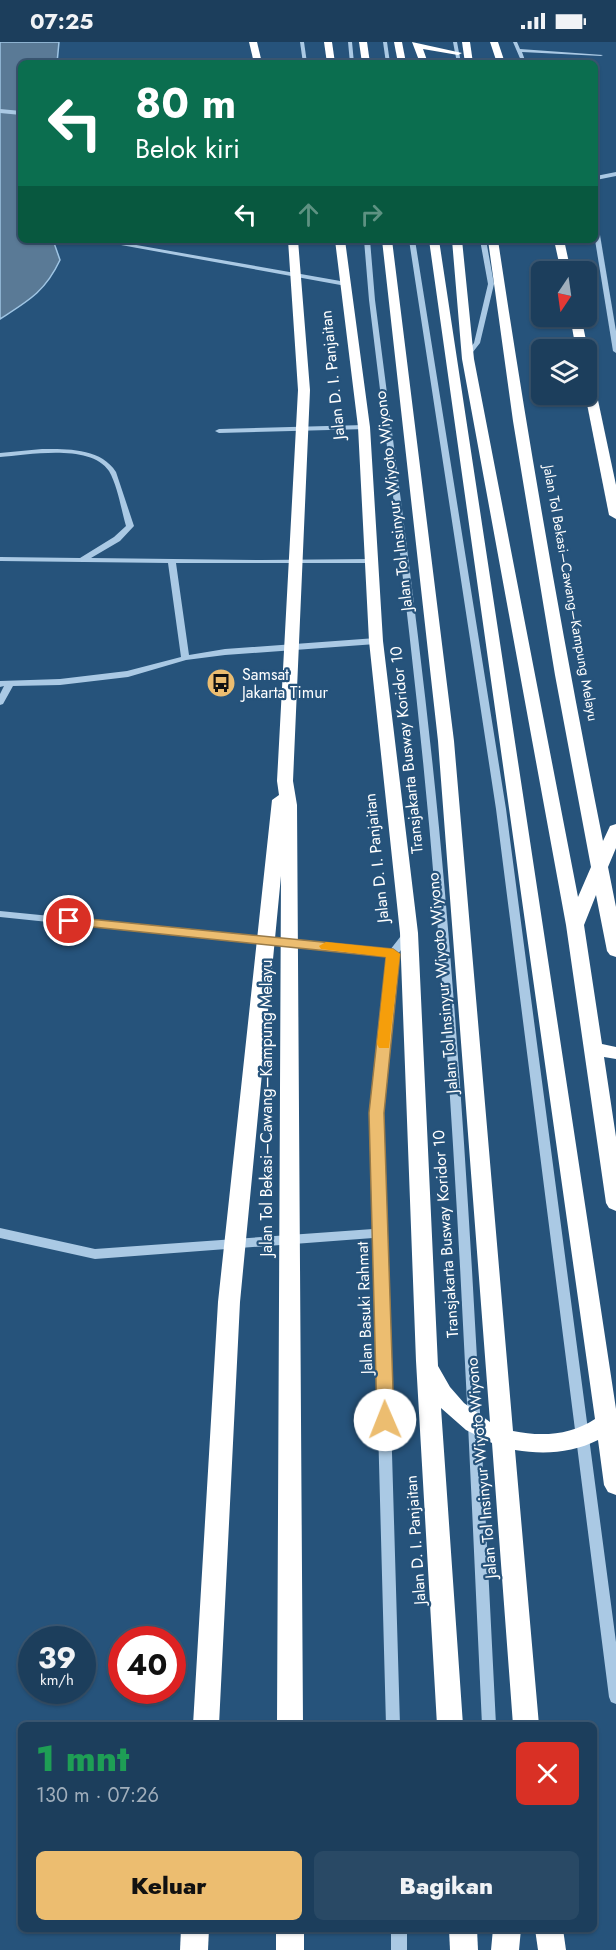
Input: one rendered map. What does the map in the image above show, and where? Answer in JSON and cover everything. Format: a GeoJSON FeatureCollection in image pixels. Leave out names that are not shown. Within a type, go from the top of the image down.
{"type":"FeatureCollection","features":[{"type":"Feature","properties":{"kind":"highway"},"geometry":{"type":"LineString","coordinates":[[253,42],[257,60]]}},
{"type":"Feature","properties":{"kind":"highway"},"geometry":{"type":"LineString","coordinates":[[328,42],[331,60]]}},
{"type":"Feature","properties":{"kind":"highway"},"geometry":{"type":"LineString","coordinates":[[363,42],[366,60]]}},
{"type":"Feature","properties":{"kind":"highway"},"geometry":{"type":"LineString","coordinates":[[398,42],[401,60]]}},
{"type":"Feature","properties":{"kind":"highway"},"geometry":{"type":"LineString","coordinates":[[466,42],[469,60]]}},
{"type":"Feature","properties":{"kind":"highway"},"geometry":{"type":"LineString","coordinates":[[494,42],[500,60]]}},
{"type":"Feature","properties":{"kind":"highway"},"geometry":{"type":"LineString","coordinates":[[423,60],[419,43],[458,53]]}},
{"type":"Feature","properties":{"kind":"highway","name":"Jalan Tol Bekasi–Cawang–Kampung Melayu"},"geometry":{"type":"LineString","coordinates":[[290,1722],[290,817],[285,781],[304,390],[293,243]]}},
{"type":"Feature","properties":{"kind":"highway","name":"Jalan D. I. Panjaitan"},"geometry":{"type":"LineString","coordinates":[[340,243],[364,427],[376,641],[408,933],[428,1361],[450,1722]]}},
{"type":"Feature","properties":{"kind":"highway","name":"Jalan Tol Insinyur Wiyoto Wiyono"},"geometry":{"type":"LineString","coordinates":[[387,243],[446,741],[525,1722]]}},
{"type":"Feature","properties":{"kind":"highway"},"geometry":{"type":"LineString","coordinates":[[434,243],[616,1485]]}},
{"type":"Feature","properties":{"kind":"highway"},"geometry":{"type":"LineString","coordinates":[[457,243],[467,356],[575,925],[616,1203]]}},
{"type":"Feature","properties":{"kind":"highway","name":"Jalan Tol Bekasi–Cawang–Kampung Melayu"},"geometry":{"type":"LineString","coordinates":[[494,243],[519,421],[554,629],[616,951]]}},
{"type":"Feature","properties":{"kind":"highway"},"geometry":{"type":"LineString","coordinates":[[560,243],[564,261]]}},
{"type":"Feature","properties":{"kind":"highway"},"geometry":{"type":"LineString","coordinates":[[593,405],[616,515]]}},
{"type":"Feature","properties":{"kind":"highway"},"geometry":{"type":"LineString","coordinates":[[206,1722],[230,1302],[279,804],[285,781]]}},
{"type":"Feature","properties":{"kind":"highway"},"geometry":{"type":"LineString","coordinates":[[575,925],[616,829]]}},
{"type":"Feature","properties":{"kind":"highway"},"geometry":{"type":"LineString","coordinates":[[592,1048],[616,1053]]}},
{"type":"Feature","properties":{"kind":"highway"},"geometry":{"type":"LineString","coordinates":[[428,1361],[436,1385],[452,1407],[476,1426],[501,1437],[528,1442],[557,1443],[583,1437],[616,1417]]}},
{"type":"Feature","properties":{"kind":"highway"},"geometry":{"type":"LineString","coordinates":[[194,1950],[195,1932]]}},
{"type":"Feature","properties":{"kind":"highway"},"geometry":{"type":"LineString","coordinates":[[290,1932],[290,1950]]}},
{"type":"Feature","properties":{"kind":"highway"},"geometry":{"type":"LineString","coordinates":[[463,1932],[464,1950]]}},
{"type":"Feature","properties":{"kind":"highway"},"geometry":{"type":"LineString","coordinates":[[505,1932],[505,1950]]}},
{"type":"Feature","properties":{"kind":"highway"},"geometry":{"type":"LineString","coordinates":[[549,1932],[552,1950]]}},
{"type":"Feature","properties":{"kind":"street"},"geometry":{"type":"LineString","coordinates":[[302,42],[305,60]]}},
{"type":"Feature","properties":{"kind":"street"},"geometry":{"type":"LineString","coordinates":[[350,42],[352,60]]}},
{"type":"Feature","properties":{"kind":"street"},"geometry":{"type":"LineString","coordinates":[[386,42],[388,60]]}},
{"type":"Feature","properties":{"kind":"street"},"geometry":{"type":"LineString","coordinates":[[455,42],[459,60]]}},
{"type":"Feature","properties":{"kind":"street"},"geometry":{"type":"LineString","coordinates":[[515,42],[523,60]]}},
{"type":"Feature","properties":{"kind":"street"},"geometry":{"type":"LineString","coordinates":[[518,50],[601,55]]}},
{"type":"Feature","properties":{"kind":"street"},"geometry":{"type":"LineString","coordinates":[[0,111],[18,113]]}},
{"type":"Feature","properties":{"kind":"street"},"geometry":{"type":"LineString","coordinates":[[606,170],[616,172]]}},
{"type":"Feature","properties":{"kind":"street"},"geometry":{"type":"LineString","coordinates":[[598,177],[616,172]]}},
{"type":"Feature","properties":{"kind":"street"},"geometry":{"type":"LineString","coordinates":[[598,241],[616,351]]}},
{"type":"Feature","properties":{"kind":"street"},"geometry":{"type":"LineString","coordinates":[[121,243],[346,284]]}},
{"type":"Feature","properties":{"kind":"street","name":"Transjakarta Busway Koridor 10"},"geometry":{"type":"LineString","coordinates":[[368,243],[372,300],[428,767],[439,891],[476,1426],[489,1722]]}},
{"type":"Feature","properties":{"kind":"street"},"geometry":{"type":"LineString","coordinates":[[412,243],[501,809],[616,1697]]}},
{"type":"Feature","properties":{"kind":"street"},"geometry":{"type":"LineString","coordinates":[[467,356],[477,343],[491,284],[484,243]]}},
{"type":"Feature","properties":{"kind":"street"},"geometry":{"type":"LineString","coordinates":[[219,431],[364,427]]}},
{"type":"Feature","properties":{"kind":"street"},"geometry":{"type":"LineString","coordinates":[[0,455],[76,452],[96,459],[110,468],[130,526],[117,539],[82,559]]}},
{"type":"Feature","properties":{"kind":"street"},"geometry":{"type":"LineString","coordinates":[[0,559],[370,561]]}},
{"type":"Feature","properties":{"kind":"street"},"geometry":{"type":"LineString","coordinates":[[172,560],[185,658]]}},
{"type":"Feature","properties":{"kind":"street"},"geometry":{"type":"LineString","coordinates":[[0,702],[5,684],[128,674],[185,658],[225,652],[376,641]]}},
{"type":"Feature","properties":{"kind":"street"},"geometry":{"type":"LineString","coordinates":[[0,914],[393,954]]}},
{"type":"Feature","properties":{"kind":"street","name":"Jalan Basuki Rahmat"},"geometry":{"type":"LineString","coordinates":[[393,1722],[376,1113],[393,954],[408,933]]}},
{"type":"Feature","properties":{"kind":"street"},"geometry":{"type":"LineString","coordinates":[[0,1233],[95,1254],[380,1233]]}},
{"type":"Feature","properties":{"kind":"street"},"geometry":{"type":"LineString","coordinates":[[399,1932],[399,1950]]}},
{"type":"Feature","properties":{"kind":"water"},"geometry":{"type":"Polygon","coordinates":[[[0,42],[59,42],[57,60],[18,60],[18,243],[54,243],[60,260],[42,288],[0,319],[0,42]]]}},
{"type":"Feature","properties":{"kind":"slow traffic"},"geometry":{"type":"LineString","coordinates":[[326,946],[393,954],[384,1044]]}},
{"type":"Feature","properties":{"kind":"place","name":"Samsat Jakarta Timur"},"geometry":{"type":"Point","coordinates":[221,683]}},
{"type":"Feature","properties":{"kind":"route"},"geometry":{"type":"LineString","coordinates":[[69,921],[393,954],[376,1113],[385,1420]]}}]}
